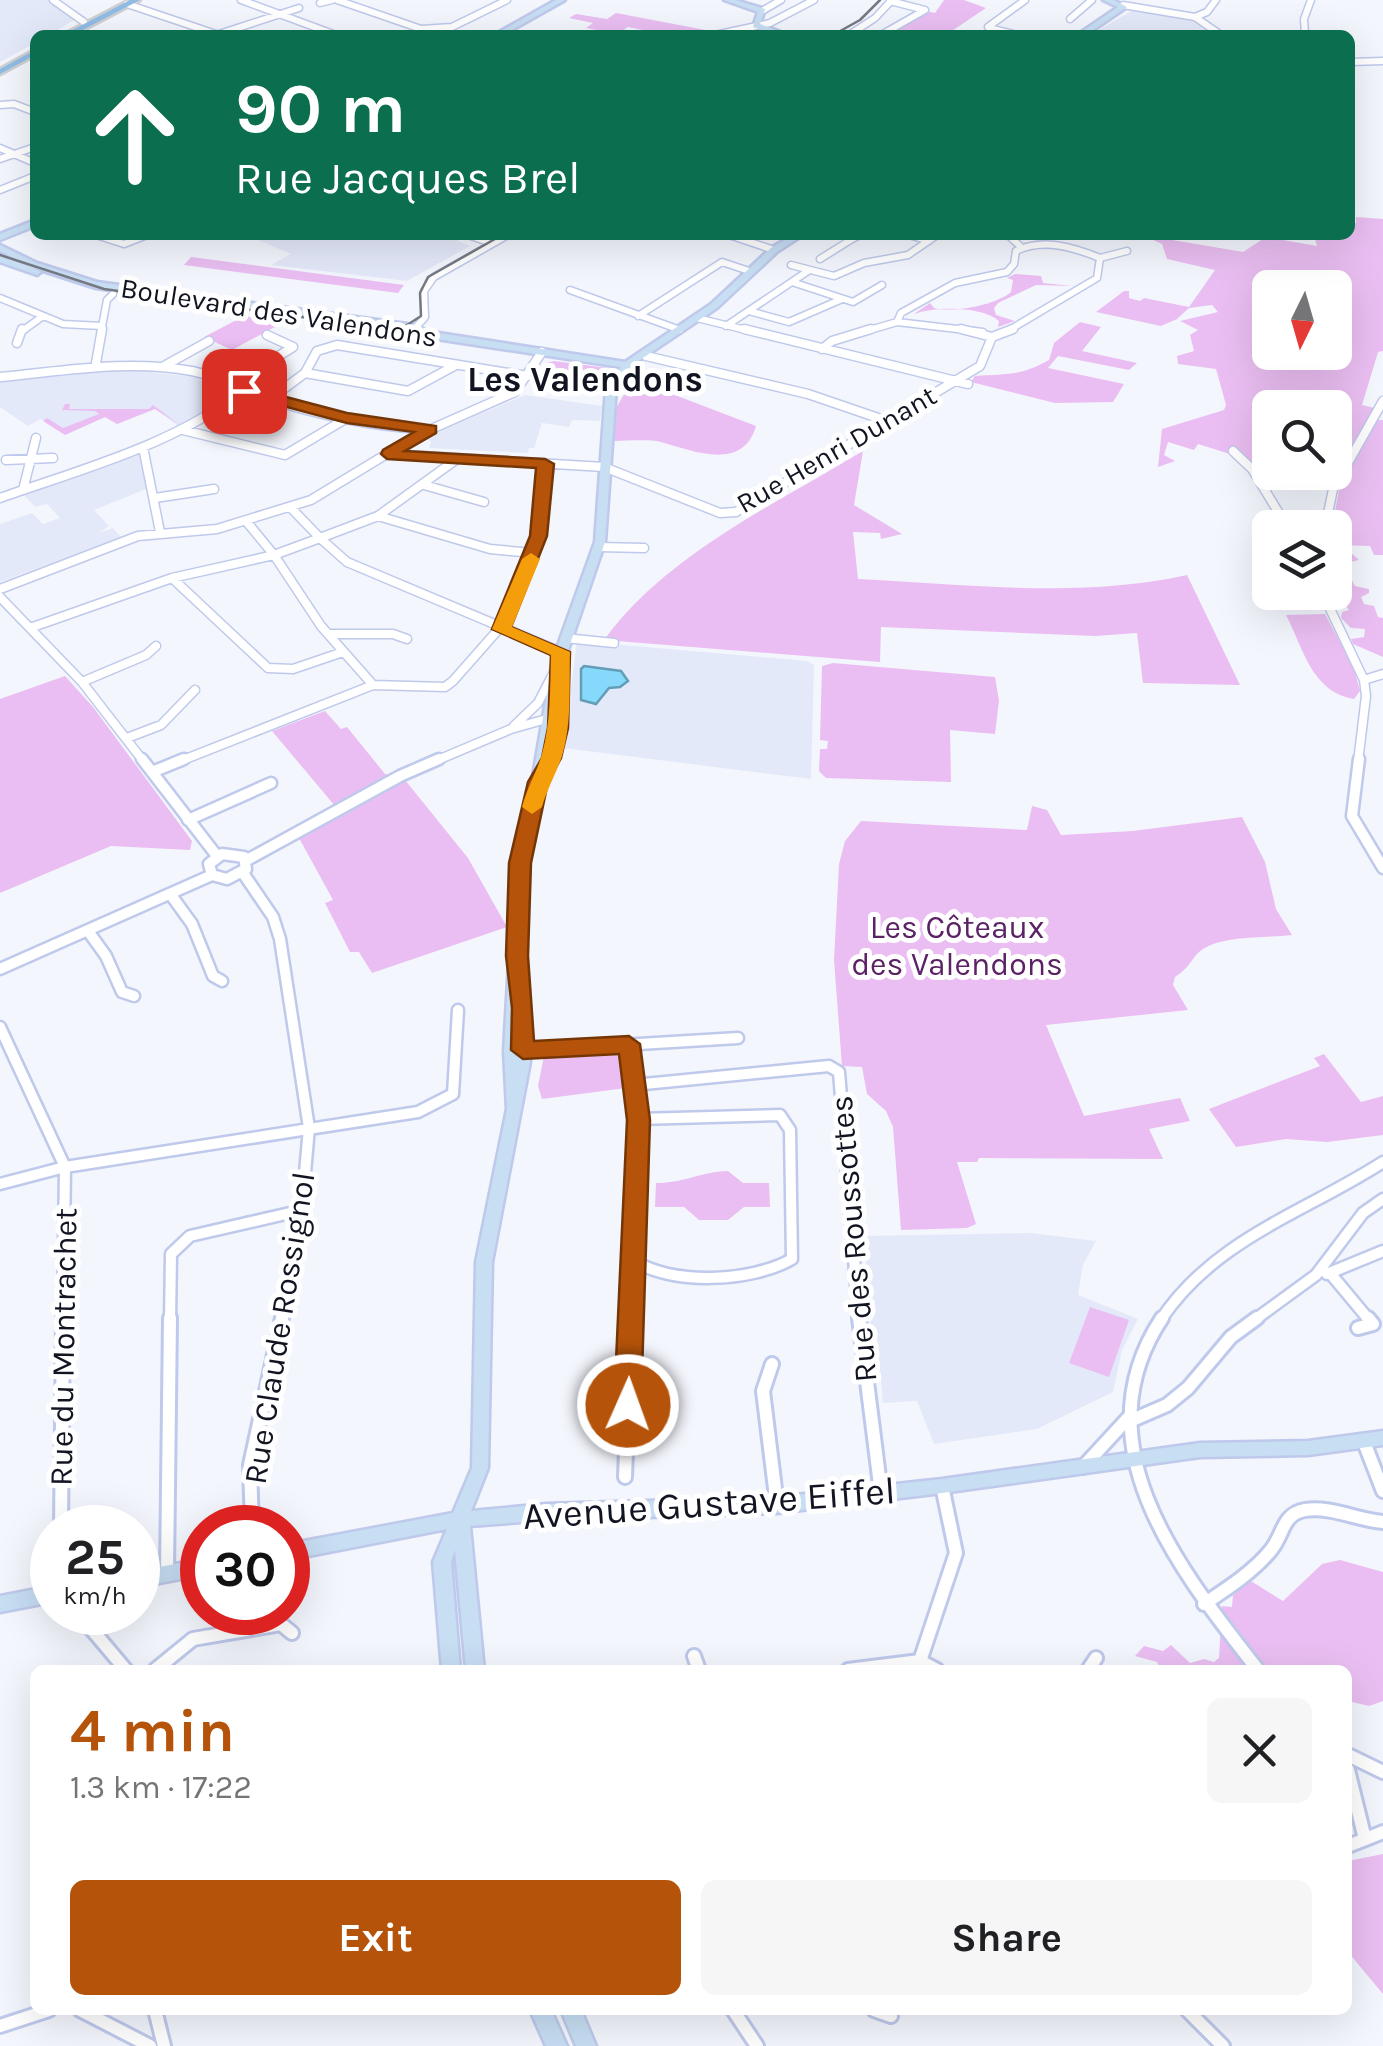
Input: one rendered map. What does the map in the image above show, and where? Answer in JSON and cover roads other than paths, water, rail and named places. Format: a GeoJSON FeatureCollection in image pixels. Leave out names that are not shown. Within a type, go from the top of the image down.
{"type":"FeatureCollection","features":[{"type":"Feature","properties":{"kind":"main road"},"geometry":{"type":"LineString","coordinates":[[507,30],[561,0]]}},
{"type":"Feature","properties":{"kind":"main road"},"geometry":{"type":"LineString","coordinates":[[728,0],[762,11],[756,25],[770,30]]}},
{"type":"Feature","properties":{"kind":"main road"},"geometry":{"type":"LineString","coordinates":[[1107,0],[1123,6]]}},
{"type":"Feature","properties":{"kind":"main road"},"geometry":{"type":"LineString","coordinates":[[68,30],[130,1]]}},
{"type":"Feature","properties":{"kind":"main road"},"geometry":{"type":"LineString","coordinates":[[79,30],[130,1]]}},
{"type":"Feature","properties":{"kind":"main road"},"geometry":{"type":"LineString","coordinates":[[1088,30],[1123,6]]}},
{"type":"Feature","properties":{"kind":"main road"},"geometry":{"type":"LineString","coordinates":[[0,70],[30,53]]}},
{"type":"Feature","properties":{"kind":"main road"},"geometry":{"type":"LineString","coordinates":[[0,237],[30,226]]}},
{"type":"Feature","properties":{"kind":"main road"},"geometry":{"type":"LineString","coordinates":[[513,1108],[510,1084],[521,856],[538,782],[552,758],[560,652],[599,547],[609,405],[629,367],[697,318],[791,240]]}},
{"type":"Feature","properties":{"kind":"main road","name":"Boulevard des Valendons"},"geometry":{"type":"LineString","coordinates":[[0,248],[34,265],[96,285],[629,367]]}},
{"type":"Feature","properties":{"kind":"main road","name":"Boulevard des Valendons"},"geometry":{"type":"LineString","coordinates":[[0,259],[112,294],[412,332]]}},
{"type":"Feature","properties":{"kind":"main road"},"geometry":{"type":"LineString","coordinates":[[629,367],[657,346]]}},
{"type":"Feature","properties":{"kind":"main road","name":"Boulevard des Valendons"},"geometry":{"type":"LineString","coordinates":[[542,354],[629,367]]}},
{"type":"Feature","properties":{"kind":"main road"},"geometry":{"type":"LineString","coordinates":[[591,362],[612,366],[619,384]]}},
{"type":"Feature","properties":{"kind":"main road"},"geometry":{"type":"LineString","coordinates":[[450,1665],[442,1562],[480,1468],[484,1262],[523,1050],[524,1008],[517,956]]}},
{"type":"Feature","properties":{"kind":"main road"},"geometry":{"type":"LineString","coordinates":[[513,1011],[517,1043],[523,1050]]}},
{"type":"Feature","properties":{"kind":"main road"},"geometry":{"type":"LineString","coordinates":[[510,1084],[523,1050]]}},
{"type":"Feature","properties":{"kind":"main road","name":"Avenue Gustave Eiffel"},"geometry":{"type":"LineString","coordinates":[[310,1548],[461,1520],[546,1512],[778,1504],[1112,1462],[1133,1468],[1155,1457],[1200,1450],[1308,1448],[1383,1438]]}},
{"type":"Feature","properties":{"kind":"main road"},"geometry":{"type":"LineString","coordinates":[[461,1520],[475,1665]]}},
{"type":"Feature","properties":{"kind":"main road"},"geometry":{"type":"LineString","coordinates":[[160,1575],[180,1571]]}},
{"type":"Feature","properties":{"kind":"main road"},"geometry":{"type":"LineString","coordinates":[[0,1604],[30,1598]]}},
{"type":"Feature","properties":{"kind":"main road"},"geometry":{"type":"LineString","coordinates":[[542,2015],[557,2046]]}},
{"type":"Feature","properties":{"kind":"main road"},"geometry":{"type":"LineString","coordinates":[[573,2015],[586,2046]]}},
{"type":"Feature","properties":{"kind":"street"},"geometry":{"type":"LineString","coordinates":[[54,0],[84,22]]}},
{"type":"Feature","properties":{"kind":"street"},"geometry":{"type":"LineString","coordinates":[[242,0],[322,30]]}},
{"type":"Feature","properties":{"kind":"street"},"geometry":{"type":"LineString","coordinates":[[320,3],[335,0],[421,29],[452,27],[507,0]]}},
{"type":"Feature","properties":{"kind":"street"},"geometry":{"type":"LineString","coordinates":[[762,11],[781,0]]}},
{"type":"Feature","properties":{"kind":"street"},"geometry":{"type":"LineString","coordinates":[[735,30],[770,23],[814,0]]}},
{"type":"Feature","properties":{"kind":"street"},"geometry":{"type":"LineString","coordinates":[[996,30],[988,28],[1025,0]]}},
{"type":"Feature","properties":{"kind":"street"},"geometry":{"type":"LineString","coordinates":[[1070,19],[1092,0]]}},
{"type":"Feature","properties":{"kind":"street"},"geometry":{"type":"LineString","coordinates":[[1195,16],[1207,12],[1216,0]]}},
{"type":"Feature","properties":{"kind":"street"},"geometry":{"type":"LineString","coordinates":[[1305,30],[1311,0]]}},
{"type":"Feature","properties":{"kind":"street"},"geometry":{"type":"LineString","coordinates":[[130,1],[204,30]]}},
{"type":"Feature","properties":{"kind":"street"},"geometry":{"type":"LineString","coordinates":[[856,30],[891,1],[925,10],[890,30]]}},
{"type":"Feature","properties":{"kind":"street"},"geometry":{"type":"LineString","coordinates":[[1123,6],[1195,16],[1217,30]]}},
{"type":"Feature","properties":{"kind":"street"},"geometry":{"type":"LineString","coordinates":[[232,30],[299,8]]}},
{"type":"Feature","properties":{"kind":"street"},"geometry":{"type":"LineString","coordinates":[[1186,14],[1207,12]]}},
{"type":"Feature","properties":{"kind":"street"},"geometry":{"type":"LineString","coordinates":[[1355,62],[1383,61]]}},
{"type":"Feature","properties":{"kind":"street"},"geometry":{"type":"LineString","coordinates":[[4,106],[14,104],[30,110]]}},
{"type":"Feature","properties":{"kind":"street"},"geometry":{"type":"LineString","coordinates":[[0,148],[30,161]]}},
{"type":"Feature","properties":{"kind":"street"},"geometry":{"type":"LineString","coordinates":[[0,159],[30,148]]}},
{"type":"Feature","properties":{"kind":"street"},"geometry":{"type":"LineString","coordinates":[[0,190],[30,178]]}},
{"type":"Feature","properties":{"kind":"street"},"geometry":{"type":"LineString","coordinates":[[481,240],[492,244]]}},
{"type":"Feature","properties":{"kind":"street"},"geometry":{"type":"LineString","coordinates":[[412,332],[427,312],[424,291],[431,281],[499,240]]}},
{"type":"Feature","properties":{"kind":"street"},"geometry":{"type":"LineString","coordinates":[[744,240],[774,250]]}},
{"type":"Feature","properties":{"kind":"street"},"geometry":{"type":"LineString","coordinates":[[820,259],[851,240]]}},
{"type":"Feature","properties":{"kind":"street"},"geometry":{"type":"LineString","coordinates":[[1014,240],[1022,247],[1044,245],[1100,258],[1128,250]]}},
{"type":"Feature","properties":{"kind":"street"},"geometry":{"type":"LineString","coordinates":[[791,265],[834,276],[864,263],[908,255],[928,241]]}},
{"type":"Feature","properties":{"kind":"street"},"geometry":{"type":"LineString","coordinates":[[897,322],[900,313],[950,284],[1006,272],[1022,247]]}},
{"type":"Feature","properties":{"kind":"street"},"geometry":{"type":"LineString","coordinates":[[822,349],[832,341],[897,322],[982,332],[992,337],[1014,329],[1096,278],[1100,258]]}},
{"type":"Feature","properties":{"kind":"street"},"geometry":{"type":"LineString","coordinates":[[638,316],[722,262],[750,271]]}},
{"type":"Feature","properties":{"kind":"street"},"geometry":{"type":"LineString","coordinates":[[726,326],[808,271]]}},
{"type":"Feature","properties":{"kind":"street"},"geometry":{"type":"LineString","coordinates":[[792,282],[858,301],[882,285]]}},
{"type":"Feature","properties":{"kind":"street"},"geometry":{"type":"LineString","coordinates":[[570,290],[680,330]]}},
{"type":"Feature","properties":{"kind":"street"},"geometry":{"type":"LineString","coordinates":[[96,364],[107,300],[112,294]]}},
{"type":"Feature","properties":{"kind":"street"},"geometry":{"type":"LineString","coordinates":[[0,298],[74,327],[102,326]]}},
{"type":"Feature","properties":{"kind":"street"},"geometry":{"type":"LineString","coordinates":[[749,310],[786,323],[842,299]]}},
{"type":"Feature","properties":{"kind":"street"},"geometry":{"type":"LineString","coordinates":[[17,343],[22,328],[43,316]]}},
{"type":"Feature","properties":{"kind":"street"},"geometry":{"type":"LineString","coordinates":[[697,318],[968,384]]}},
{"type":"Feature","properties":{"kind":"street"},"geometry":{"type":"LineString","coordinates":[[217,411],[228,385],[294,347],[266,335]]}},
{"type":"Feature","properties":{"kind":"street","name":"Rue Henri Dunant"},"geometry":{"type":"LineString","coordinates":[[389,454],[604,467],[720,512],[736,512],[984,363],[992,337]]}},
{"type":"Feature","properties":{"kind":"street"},"geometry":{"type":"LineString","coordinates":[[163,367],[209,341]]}},
{"type":"Feature","properties":{"kind":"street"},"geometry":{"type":"LineString","coordinates":[[270,399],[305,373],[317,352],[337,345],[528,376]]}},
{"type":"Feature","properties":{"kind":"street"},"geometry":{"type":"LineString","coordinates":[[98,346],[109,358],[126,363]]}},
{"type":"Feature","properties":{"kind":"street"},"geometry":{"type":"LineString","coordinates":[[217,856],[82,682],[0,593],[138,536],[208,530],[246,522],[332,490],[430,429],[515,392],[542,354]]}},
{"type":"Feature","properties":{"kind":"street"},"geometry":{"type":"LineString","coordinates":[[646,356],[808,394],[887,422]]}},
{"type":"Feature","properties":{"kind":"street"},"geometry":{"type":"LineString","coordinates":[[275,360],[290,366]]}},
{"type":"Feature","properties":{"kind":"street"},"geometry":{"type":"LineString","coordinates":[[0,377],[96,364],[163,367],[203,373],[244,391],[347,418],[430,429]]}},
{"type":"Feature","properties":{"kind":"street"},"geometry":{"type":"LineString","coordinates":[[305,373],[408,391],[458,364]]}},
{"type":"Feature","properties":{"kind":"street"},"geometry":{"type":"LineString","coordinates":[[0,498],[182,430],[244,391]]}},
{"type":"Feature","properties":{"kind":"street"},"geometry":{"type":"LineString","coordinates":[[1328,510],[1332,489],[1381,414],[1383,401]]}},
{"type":"Feature","properties":{"kind":"street"},"geometry":{"type":"LineString","coordinates":[[182,430],[285,455],[347,418]]}},
{"type":"Feature","properties":{"kind":"street"},"geometry":{"type":"LineString","coordinates":[[393,427],[410,440]]}},
{"type":"Feature","properties":{"kind":"street"},"geometry":{"type":"LineString","coordinates":[[23,490],[36,438]]}},
{"type":"Feature","properties":{"kind":"street"},"geometry":{"type":"LineString","coordinates":[[143,447],[160,532]]}},
{"type":"Feature","properties":{"kind":"street"},"geometry":{"type":"LineString","coordinates":[[1233,451],[1252,468],[1277,510]]}},
{"type":"Feature","properties":{"kind":"street"},"geometry":{"type":"LineString","coordinates":[[6,460],[53,458]]}},
{"type":"Feature","properties":{"kind":"street"},"geometry":{"type":"LineString","coordinates":[[30,628],[79,609],[110,604],[172,578],[274,555],[378,516],[456,460]]}},
{"type":"Feature","properties":{"kind":"street"},"geometry":{"type":"LineString","coordinates":[[152,772],[373,685],[445,687],[501,629],[538,536],[545,464]]}},
{"type":"Feature","properties":{"kind":"street"},"geometry":{"type":"LineString","coordinates":[[424,486],[484,502]]}},
{"type":"Feature","properties":{"kind":"street"},"geometry":{"type":"LineString","coordinates":[[0,489],[11,494]]}},
{"type":"Feature","properties":{"kind":"street"},"geometry":{"type":"LineString","coordinates":[[155,498],[214,490]]}},
{"type":"Feature","properties":{"kind":"street"},"geometry":{"type":"LineString","coordinates":[[291,508],[347,562],[560,652]]}},
{"type":"Feature","properties":{"kind":"street"},"geometry":{"type":"LineString","coordinates":[[378,516],[490,549],[533,553]]}},
{"type":"Feature","properties":{"kind":"street"},"geometry":{"type":"LineString","coordinates":[[246,522],[274,555],[328,634],[373,685]]}},
{"type":"Feature","properties":{"kind":"street"},"geometry":{"type":"LineString","coordinates":[[599,547],[644,548]]}},
{"type":"Feature","properties":{"kind":"street"},"geometry":{"type":"LineString","coordinates":[[172,578],[268,668],[293,670],[343,652]]}},
{"type":"Feature","properties":{"kind":"street"},"geometry":{"type":"LineString","coordinates":[[1331,610],[1364,680],[1366,696],[1352,816],[1383,868]]}},
{"type":"Feature","properties":{"kind":"street"},"geometry":{"type":"LineString","coordinates":[[328,634],[393,634],[407,638]]}},
{"type":"Feature","properties":{"kind":"street"},"geometry":{"type":"LineString","coordinates":[[565,638],[614,642]]}},
{"type":"Feature","properties":{"kind":"street"},"geometry":{"type":"LineString","coordinates":[[82,682],[146,655],[156,646]]}},
{"type":"Feature","properties":{"kind":"street"},"geometry":{"type":"LineString","coordinates":[[511,729],[532,710],[557,667]]}},
{"type":"Feature","properties":{"kind":"street"},"geometry":{"type":"LineString","coordinates":[[1364,680],[1383,674]]}},
{"type":"Feature","properties":{"kind":"street"},"geometry":{"type":"LineString","coordinates":[[127,738],[161,725],[195,690]]}},
{"type":"Feature","properties":{"kind":"street"},"geometry":{"type":"LineString","coordinates":[[532,710],[553,716]]}},
{"type":"Feature","properties":{"kind":"street"},"geometry":{"type":"LineString","coordinates":[[0,969],[212,875],[227,879],[243,873],[246,860],[388,782],[511,729],[553,716]]}},
{"type":"Feature","properties":{"kind":"street"},"geometry":{"type":"LineString","coordinates":[[188,820],[271,783]]}},
{"type":"Feature","properties":{"kind":"street"},"geometry":{"type":"LineString","coordinates":[[212,875],[209,864],[217,856],[234,853],[246,860]]}},
{"type":"Feature","properties":{"kind":"street","name":"Rue Claude Rossignol"},"geometry":{"type":"LineString","coordinates":[[243,873],[272,917],[280,939],[309,1128],[302,1210],[250,1465],[251,1505]]}},
{"type":"Feature","properties":{"kind":"street"},"geometry":{"type":"LineString","coordinates":[[171,895],[192,924],[213,976],[222,981]]}},
{"type":"Feature","properties":{"kind":"street"},"geometry":{"type":"LineString","coordinates":[[88,931],[106,956],[122,992],[134,996]]}},
{"type":"Feature","properties":{"kind":"street"},"geometry":{"type":"LineString","coordinates":[[0,1184],[65,1167],[418,1112],[449,1100],[453,1094],[458,1010]]}},
{"type":"Feature","properties":{"kind":"street"},"geometry":{"type":"LineString","coordinates":[[0,1027],[65,1167]]}},
{"type":"Feature","properties":{"kind":"street"},"geometry":{"type":"LineString","coordinates":[[523,1050],[738,1038]]}},
{"type":"Feature","properties":{"kind":"street"},"geometry":{"type":"LineString","coordinates":[[625,1477],[638,1120],[629,1044]]}},
{"type":"Feature","properties":{"kind":"street","name":"Rue des Roussottes"},"geometry":{"type":"LineString","coordinates":[[634,1085],[830,1066],[839,1072],[856,1296],[881,1493]]}},
{"type":"Feature","properties":{"kind":"street"},"geometry":{"type":"LineString","coordinates":[[633,1260],[649,1272],[698,1275],[776,1270],[792,1259],[790,1130],[780,1115],[638,1120]]}},
{"type":"Feature","properties":{"kind":"street"},"geometry":{"type":"LineString","coordinates":[[1254,1665],[1204,1604],[1162,1539],[1133,1468],[1133,1377],[1142,1347],[1156,1321],[1185,1287],[1237,1242],[1383,1162]]}},
{"type":"Feature","properties":{"kind":"street","name":"Rue du Montrachet"},"geometry":{"type":"LineString","coordinates":[[62,1505],[65,1167]]}},
{"type":"Feature","properties":{"kind":"street"},"geometry":{"type":"LineString","coordinates":[[1082,1467],[1130,1419],[1168,1404],[1201,1376],[1231,1337],[1316,1275],[1363,1213],[1383,1199]]}},
{"type":"Feature","properties":{"kind":"street"},"geometry":{"type":"LineString","coordinates":[[167,1574],[171,1254],[190,1236],[302,1210]]}},
{"type":"Feature","properties":{"kind":"street"},"geometry":{"type":"LineString","coordinates":[[1316,1275],[1383,1251]]}},
{"type":"Feature","properties":{"kind":"street"},"geometry":{"type":"LineString","coordinates":[[1330,1273],[1378,1322],[1358,1328]]}},
{"type":"Feature","properties":{"kind":"street"},"geometry":{"type":"LineString","coordinates":[[772,1364],[763,1391],[778,1504]]}},
{"type":"Feature","properties":{"kind":"street"},"geometry":{"type":"LineString","coordinates":[[1364,1442],[1383,1491]]}},
{"type":"Feature","properties":{"kind":"street"},"geometry":{"type":"LineString","coordinates":[[920,1661],[956,1552],[942,1486]]}},
{"type":"Feature","properties":{"kind":"street"},"geometry":{"type":"LineString","coordinates":[[1204,1604],[1230,1588],[1273,1548],[1282,1524],[1294,1512],[1326,1510],[1383,1522]]}},
{"type":"Feature","properties":{"kind":"street"},"geometry":{"type":"LineString","coordinates":[[96,1635],[122,1665]]}},
{"type":"Feature","properties":{"kind":"street"},"geometry":{"type":"LineString","coordinates":[[160,1665],[194,1639],[217,1635]]}},
{"type":"Feature","properties":{"kind":"street"},"geometry":{"type":"LineString","coordinates":[[888,1665],[920,1661],[927,1665]]}},
{"type":"Feature","properties":{"kind":"street"},"geometry":{"type":"LineString","coordinates":[[1352,1757],[1383,1772]]}},
{"type":"Feature","properties":{"kind":"street"},"geometry":{"type":"LineString","coordinates":[[1352,1786],[1365,1839]]}},
{"type":"Feature","properties":{"kind":"street"},"geometry":{"type":"LineString","coordinates":[[1352,1844],[1383,1832]]}},
{"type":"Feature","properties":{"kind":"street"},"geometry":{"type":"LineString","coordinates":[[0,2026],[34,2015]]}},
{"type":"Feature","properties":{"kind":"street"},"geometry":{"type":"LineString","coordinates":[[90,2015],[150,2046]]}},
{"type":"Feature","properties":{"kind":"street"},"geometry":{"type":"LineString","coordinates":[[156,2015],[164,2046]]}},
{"type":"Feature","properties":{"kind":"street"},"geometry":{"type":"LineString","coordinates":[[737,2015],[757,2046]]}},
{"type":"Feature","properties":{"kind":"street"},"geometry":{"type":"LineString","coordinates":[[1192,2015],[1222,2046]]}},
{"type":"Feature","properties":{"kind":"water"},"geometry":{"type":"Polygon","coordinates":[[[584,666],[621,671],[628,681],[609,688],[596,704],[581,700],[584,666]]]}},
{"type":"Feature","properties":{"kind":"tram line"},"geometry":{"type":"LineString","coordinates":[[842,30],[860,20],[880,0]]}},
{"type":"Feature","properties":{"kind":"tram line"},"geometry":{"type":"LineString","coordinates":[[0,255],[104,289],[388,329],[404,327],[421,316],[420,293],[428,277],[493,240]]}},
{"type":"Feature","properties":{"kind":"district","name":"Les Valendons"},"geometry":{"type":"Point","coordinates":[585,379]}},
{"type":"Feature","properties":{"kind":"park label","name":"Les Côteaux des Valendons"},"geometry":{"type":"Point","coordinates":[957,946]}}]}
